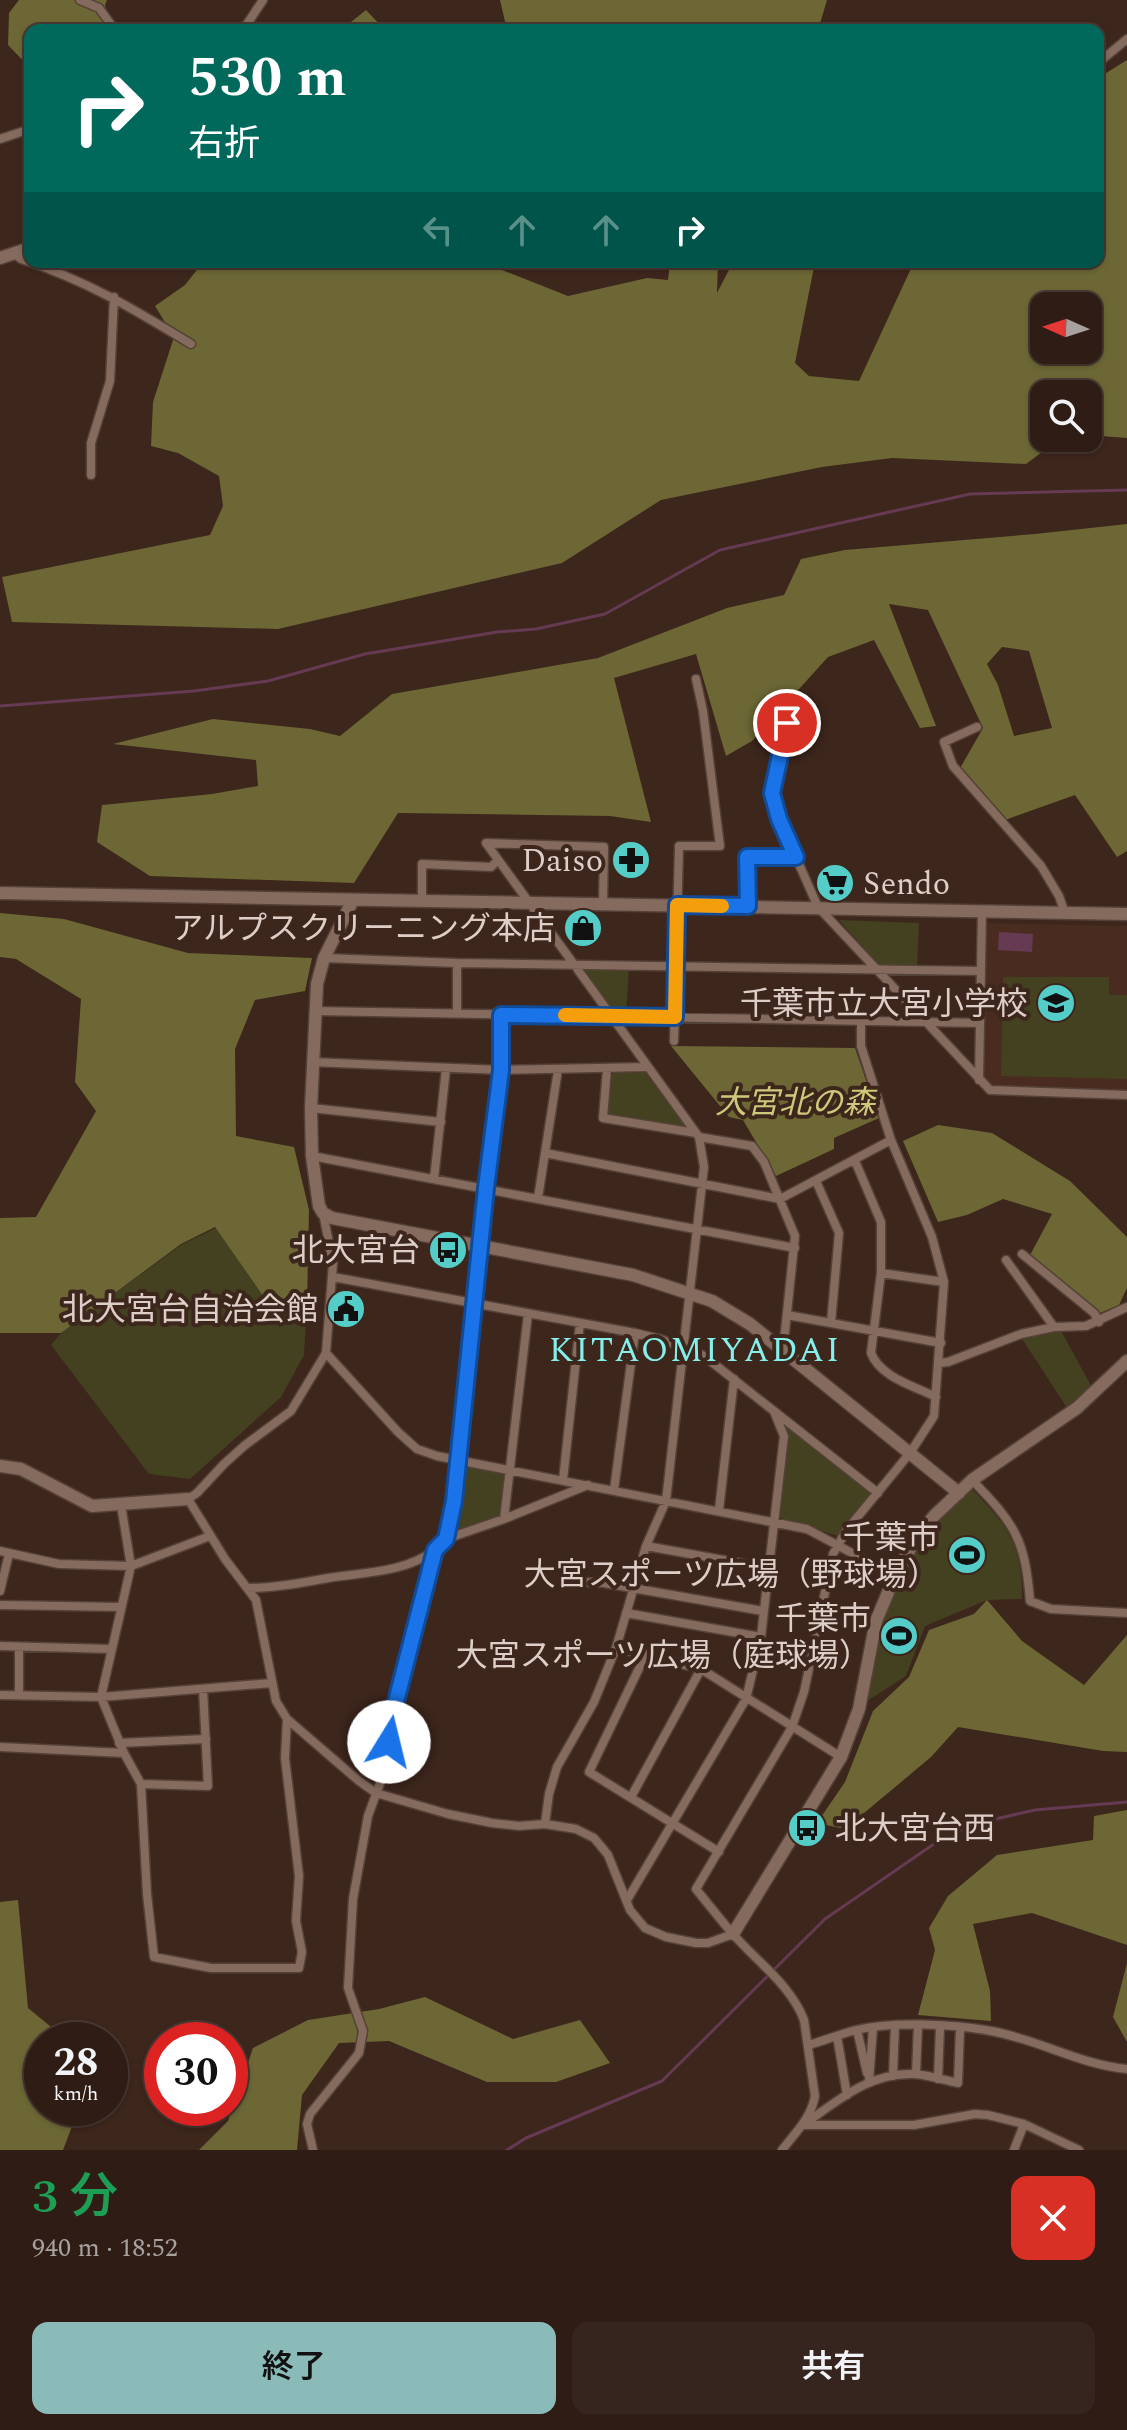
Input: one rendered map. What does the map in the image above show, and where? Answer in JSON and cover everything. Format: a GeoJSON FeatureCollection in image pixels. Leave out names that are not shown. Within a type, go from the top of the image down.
{"type":"FeatureCollection","features":[{"type":"Feature","properties":{"kind":"street"},"geometry":{"type":"LineString","coordinates":[[80,0],[99,8],[111,24]]}},
{"type":"Feature","properties":{"kind":"street"},"geometry":{"type":"LineString","coordinates":[[247,24],[263,0]]}},
{"type":"Feature","properties":{"kind":"street"},"geometry":{"type":"LineString","coordinates":[[1104,58],[1127,39]]}},
{"type":"Feature","properties":{"kind":"street"},"geometry":{"type":"LineString","coordinates":[[0,139],[24,131]]}},
{"type":"Feature","properties":{"kind":"street"},"geometry":{"type":"LineString","coordinates":[[0,258],[24,251]]}},
{"type":"Feature","properties":{"kind":"street"},"geometry":{"type":"LineString","coordinates":[[16,255],[24,260]]}},
{"type":"Feature","properties":{"kind":"street"},"geometry":{"type":"LineString","coordinates":[[48,268],[114,297],[191,344]]}},
{"type":"Feature","properties":{"kind":"street"},"geometry":{"type":"LineString","coordinates":[[91,475],[91,443],[110,381],[114,297]]}},
{"type":"Feature","properties":{"kind":"street"},"geometry":{"type":"LineString","coordinates":[[674,1041],[679,846],[720,846],[696,679]]}},
{"type":"Feature","properties":{"kind":"street"},"geometry":{"type":"LineString","coordinates":[[787,723],[772,793],[779,819],[818,907],[990,1090],[1127,1095]]}},
{"type":"Feature","properties":{"kind":"street"},"geometry":{"type":"LineString","coordinates":[[977,727],[944,742],[953,766],[1041,866],[1065,913]]}},
{"type":"Feature","properties":{"kind":"street"},"geometry":{"type":"LineString","coordinates":[[545,1824],[557,1767],[594,1702],[616,1648],[646,1546],[666,1501],[703,1182],[703,1154],[698,1135],[486,843],[604,847],[603,905]]}},
{"type":"Feature","properties":{"kind":"street"},"geometry":{"type":"LineString","coordinates":[[748,906],[747,857],[796,857]]}},
{"type":"Feature","properties":{"kind":"street"},"geometry":{"type":"LineString","coordinates":[[422,902],[422,864],[491,867],[497,861]]}},
{"type":"Feature","properties":{"kind":"street"},"geometry":{"type":"LineString","coordinates":[[0,893],[1127,914]]}},
{"type":"Feature","properties":{"kind":"street"},"geometry":{"type":"LineString","coordinates":[[0,1466],[21,1469],[92,1506],[188,1499],[244,1446],[291,1411],[326,1353],[333,1263],[319,1206],[312,1156],[315,1011],[317,984],[324,958],[353,900]]}},
{"type":"Feature","properties":{"kind":"street"},"geometry":{"type":"LineString","coordinates":[[979,1080],[982,911]]}},
{"type":"Feature","properties":{"kind":"street"},"geometry":{"type":"LineString","coordinates":[[324,958],[981,971]]}},
{"type":"Feature","properties":{"kind":"street"},"geometry":{"type":"LineString","coordinates":[[457,963],[457,1014]]}},
{"type":"Feature","properties":{"kind":"street"},"geometry":{"type":"LineString","coordinates":[[315,1011],[980,1023]]}},
{"type":"Feature","properties":{"kind":"street"},"geometry":{"type":"LineString","coordinates":[[446,1539],[459,1460],[501,1070],[501,1015]]}},
{"type":"Feature","properties":{"kind":"street"},"geometry":{"type":"LineString","coordinates":[[782,2150],[803,2125],[813,2108],[815,2096],[809,2045],[800,2010],[774,1976],[733,1934],[696,1889],[792,1727],[804,1692],[828,1569],[838,1545],[910,1453],[934,1416],[944,1282],[932,1237],[891,1140],[861,1046],[861,1020]]}},
{"type":"Feature","properties":{"kind":"street"},"geometry":{"type":"LineString","coordinates":[[312,1062],[501,1070],[647,1067]]}},
{"type":"Feature","properties":{"kind":"street"},"geometry":{"type":"LineString","coordinates":[[434,1179],[446,1069]]}},
{"type":"Feature","properties":{"kind":"street"},"geometry":{"type":"LineString","coordinates":[[607,1069],[603,1118],[752,1146],[764,1162],[792,1224],[795,1248],[783,1351]]}},
{"type":"Feature","properties":{"kind":"street"},"geometry":{"type":"LineString","coordinates":[[538,1198],[558,1070]]}},
{"type":"Feature","properties":{"kind":"street"},"geometry":{"type":"LineString","coordinates":[[311,1108],[441,1122]]}},
{"type":"Feature","properties":{"kind":"street"},"geometry":{"type":"LineString","coordinates":[[545,1153],[780,1199],[891,1140]]}},
{"type":"Feature","properties":{"kind":"street"},"geometry":{"type":"LineString","coordinates":[[312,1156],[795,1248]]}},
{"type":"Feature","properties":{"kind":"street"},"geometry":{"type":"LineString","coordinates":[[855,1161],[881,1222],[881,1273],[871,1353],[874,1363],[883,1371],[936,1397]]}},
{"type":"Feature","properties":{"kind":"street"},"geometry":{"type":"LineString","coordinates":[[816,1181],[839,1233],[831,1323]]}},
{"type":"Feature","properties":{"kind":"street"},"geometry":{"type":"LineString","coordinates":[[323,1213],[332,1218],[633,1275],[731,1311],[959,1493]]}},
{"type":"Feature","properties":{"kind":"street"},"geometry":{"type":"LineString","coordinates":[[1022,1254],[1094,1313],[1099,1322]]}},
{"type":"Feature","properties":{"kind":"street"},"geometry":{"type":"LineString","coordinates":[[1006,1260],[1054,1327]]}},
{"type":"Feature","properties":{"kind":"street"},"geometry":{"type":"LineString","coordinates":[[881,1273],[944,1282]]}},
{"type":"Feature","properties":{"kind":"street"},"geometry":{"type":"LineString","coordinates":[[333,1277],[635,1333],[684,1348],[704,1356],[878,1493]]}},
{"type":"Feature","properties":{"kind":"street"},"geometry":{"type":"LineString","coordinates":[[939,1363],[1021,1334],[1054,1327],[1086,1326],[1127,1307]]}},
{"type":"Feature","properties":{"kind":"street"},"geometry":{"type":"LineString","coordinates":[[504,1519],[528,1314]]}},
{"type":"Feature","properties":{"kind":"street"},"geometry":{"type":"LineString","coordinates":[[787,1315],[941,1343]]}},
{"type":"Feature","properties":{"kind":"street"},"geometry":{"type":"LineString","coordinates":[[563,1480],[580,1323]]}},
{"type":"Feature","properties":{"kind":"street"},"geometry":{"type":"LineString","coordinates":[[614,1490],[635,1333]]}},
{"type":"Feature","properties":{"kind":"street"},"geometry":{"type":"LineString","coordinates":[[326,1353],[417,1449],[807,1529],[895,1576]]}},
{"type":"Feature","properties":{"kind":"street"},"geometry":{"type":"LineString","coordinates":[[188,1499],[210,1536],[256,1600],[276,1701],[287,1719],[376,1793],[448,1814],[492,1823],[519,1826],[545,1824],[576,1829],[594,1838],[608,1855],[637,1921],[666,1937],[708,1943],[733,1934],[841,1757],[859,1709],[876,1621],[895,1576],[916,1538],[972,1480],[1077,1408],[1127,1361]]}},
{"type":"Feature","properties":{"kind":"street"},"geometry":{"type":"LineString","coordinates":[[719,1510],[734,1379]]}},
{"type":"Feature","properties":{"kind":"street"},"geometry":{"type":"LineString","coordinates":[[627,1900],[746,1699],[761,1637],[784,1436],[774,1411]]}},
{"type":"Feature","properties":{"kind":"street"},"geometry":{"type":"LineString","coordinates":[[972,1480],[1004,1513],[1023,1548],[1030,1601],[1051,1609],[1127,1613]]}},
{"type":"Feature","properties":{"kind":"street"},"geometry":{"type":"LineString","coordinates":[[248,1588],[272,1588],[370,1574],[420,1561],[446,1539],[589,1485]]}},
{"type":"Feature","properties":{"kind":"street"},"geometry":{"type":"LineString","coordinates":[[121,1505],[131,1566],[101,1697],[119,1743],[141,1784],[154,1957],[211,1968],[299,1968],[302,1952],[296,1921],[299,1876],[285,1758],[287,1719]]}},
{"type":"Feature","properties":{"kind":"street"},"geometry":{"type":"LineString","coordinates":[[0,1591],[5,1552],[59,1564],[131,1566],[210,1536]]}},
{"type":"Feature","properties":{"kind":"street"},"geometry":{"type":"LineString","coordinates":[[646,1546],[768,1568]]}},
{"type":"Feature","properties":{"kind":"street"},"geometry":{"type":"LineString","coordinates":[[313,2150],[307,2124],[310,2114],[359,2053],[362,2043],[363,2031],[348,1988],[353,1899],[368,1816],[386,1767],[392,1717],[435,1550]]}},
{"type":"Feature","properties":{"kind":"street"},"geometry":{"type":"LineString","coordinates":[[579,1582],[604,1583],[763,1611]]}},
{"type":"Feature","properties":{"kind":"street"},"geometry":{"type":"LineString","coordinates":[[0,1605],[121,1607]]}},
{"type":"Feature","properties":{"kind":"street"},"geometry":{"type":"LineString","coordinates":[[626,1613],[761,1637]]}},
{"type":"Feature","properties":{"kind":"street"},"geometry":{"type":"LineString","coordinates":[[0,1646],[112,1649]]}},
{"type":"Feature","properties":{"kind":"street"},"geometry":{"type":"LineString","coordinates":[[19,1647],[19,1695]]}},
{"type":"Feature","properties":{"kind":"street"},"geometry":{"type":"LineString","coordinates":[[616,1648],[701,1669],[841,1757]]}},
{"type":"Feature","properties":{"kind":"street"},"geometry":{"type":"LineString","coordinates":[[646,1654],[589,1772],[719,1852]]}},
{"type":"Feature","properties":{"kind":"street"},"geometry":{"type":"LineString","coordinates":[[631,1797],[701,1669]]}},
{"type":"Feature","properties":{"kind":"street"},"geometry":{"type":"LineString","coordinates":[[0,1695],[101,1697],[272,1683]]}},
{"type":"Feature","properties":{"kind":"street"},"geometry":{"type":"LineString","coordinates":[[141,1784],[208,1786],[203,1689]]}},
{"type":"Feature","properties":{"kind":"street"},"geometry":{"type":"LineString","coordinates":[[119,1743],[206,1739]]}},
{"type":"Feature","properties":{"kind":"street"},"geometry":{"type":"LineString","coordinates":[[0,1747],[124,1753]]}},
{"type":"Feature","properties":{"kind":"street"},"geometry":{"type":"LineString","coordinates":[[809,2045],[857,2030],[895,2025],[940,2027],[991,2031],[1127,2069]]}},
{"type":"Feature","properties":{"kind":"street"},"geometry":{"type":"LineString","coordinates":[[893,2076],[895,2025]]}},
{"type":"Feature","properties":{"kind":"street"},"geometry":{"type":"LineString","coordinates":[[916,2074],[918,2026]]}},
{"type":"Feature","properties":{"kind":"street"},"geometry":{"type":"LineString","coordinates":[[938,2079],[940,2027]]}},
{"type":"Feature","properties":{"kind":"street"},"geometry":{"type":"LineString","coordinates":[[869,2081],[873,2028]]}},
{"type":"Feature","properties":{"kind":"street"},"geometry":{"type":"LineString","coordinates":[[803,2125],[869,2081],[916,2074],[958,2083],[960,2029]]}},
{"type":"Feature","properties":{"kind":"street"},"geometry":{"type":"LineString","coordinates":[[857,2030],[869,2081]]}},
{"type":"Feature","properties":{"kind":"street"},"geometry":{"type":"LineString","coordinates":[[837,2036],[847,2095]]}},
{"type":"Feature","properties":{"kind":"street"},"geometry":{"type":"LineString","coordinates":[[803,2125],[914,2125],[975,2114],[998,2116],[1024,2124],[1079,2150]]}},
{"type":"Feature","properties":{"kind":"street"},"geometry":{"type":"LineString","coordinates":[[1014,2150],[1024,2124]]}},
{"type":"Feature","properties":{"kind":"shaded area"},"geometry":{"type":"Polygon","coordinates":[[[839,920],[919,923],[917,968],[881,967],[839,920]]]}},
{"type":"Feature","properties":{"kind":"shaded area","name":"千葉市立大宮小学校"},"geometry":{"type":"Polygon","coordinates":[[[986,923],[1127,926],[1127,1091],[990,1088],[983,1081],[986,923]]]}},
{"type":"Feature","properties":{"kind":"shaded area"},"geometry":{"type":"Polygon","coordinates":[[[999,932],[1033,934],[1032,952],[998,950],[999,932]]]}},
{"type":"Feature","properties":{"kind":"shaded area"},"geometry":{"type":"Polygon","coordinates":[[[585,967],[629,968],[626,1014],[614,1014],[582,971],[585,967]]]}},
{"type":"Feature","properties":{"kind":"shaded area"},"geometry":{"type":"Polygon","coordinates":[[[1003,977],[1109,977],[1109,995],[1127,995],[1127,1079],[1001,1076],[1003,977]]]}},
{"type":"Feature","properties":{"kind":"shaded area"},"geometry":{"type":"Polygon","coordinates":[[[613,1073],[646,1073],[686,1126],[684,1129],[607,1115],[609,1076],[613,1073]]]}},
{"type":"Feature","properties":{"kind":"shaded area"},"geometry":{"type":"Polygon","coordinates":[[[216,1228],[277,1316],[307,1306],[304,1355],[281,1397],[190,1479],[149,1474],[51,1345],[61,1333],[181,1245],[216,1228]]]}},
{"type":"Feature","properties":{"kind":"shaded area"},"geometry":{"type":"Polygon","coordinates":[[[1060,1329],[1094,1391],[1069,1411],[1021,1337],[1060,1329]]]}},
{"type":"Feature","properties":{"kind":"shaded area"},"geometry":{"type":"Polygon","coordinates":[[[790,1427],[869,1492],[870,1495],[838,1536],[778,1515],[787,1428],[790,1427]]]}},
{"type":"Feature","properties":{"kind":"shaded area"},"geometry":{"type":"Polygon","coordinates":[[[461,1466],[504,1473],[502,1517],[449,1536],[461,1466]]]}},
{"type":"Feature","properties":{"kind":"shaded area","name":"千葉市 大宮スポーツ広場（野球場）"},"geometry":{"type":"Polygon","coordinates":[[[972,1489],[1011,1538],[1019,1564],[1022,1599],[987,1600],[925,1626],[906,1676],[864,1703],[873,1647],[888,1601],[926,1533],[972,1489]]]}},
{"type":"Feature","properties":{"kind":"green space"},"geometry":{"type":"Polygon","coordinates":[[[19,0],[107,0],[105,5],[110,24],[24,24],[24,62],[8,45],[9,13],[19,0]]]}},
{"type":"Feature","properties":{"kind":"green space"},"geometry":{"type":"Polygon","coordinates":[[[500,0],[827,0],[820,24],[506,24],[500,0]]]}},
{"type":"Feature","properties":{"kind":"green space"},"geometry":{"type":"Polygon","coordinates":[[[366,10],[379,24],[348,24],[366,10]]]}},
{"type":"Feature","properties":{"kind":"green space"},"geometry":{"type":"Polygon","coordinates":[[[1127,60],[1127,438],[1102,436],[1102,380],[1030,380],[1030,452],[1042,452],[1026,464],[892,458],[822,467],[661,500],[562,563],[278,629],[12,622],[2,577],[210,535],[223,506],[219,476],[178,453],[151,446],[153,402],[174,337],[155,306],[185,285],[198,268],[501,268],[568,296],[647,278],[668,280],[669,268],[718,268],[717,293],[730,268],[814,268],[795,363],[809,376],[859,381],[911,268],[1104,268],[1104,74],[1127,60]]]}},
{"type":"Feature","properties":{"kind":"green space"},"geometry":{"type":"Polygon","coordinates":[[[1127,524],[1127,851],[1117,857],[1075,795],[1005,820],[959,770],[983,728],[928,610],[889,604],[936,726],[920,728],[874,640],[828,657],[752,741],[726,756],[696,654],[614,678],[651,822],[610,816],[398,813],[354,883],[150,876],[97,842],[102,805],[258,786],[256,760],[113,744],[213,719],[310,729],[340,736],[392,694],[598,658],[727,608],[784,595],[801,559],[845,550],[1127,524]],[[1002,647],[987,664],[998,685],[1014,736],[1052,728],[1029,651],[1002,647]]]}},
{"type":"Feature","properties":{"kind":"green space"},"geometry":{"type":"Polygon","coordinates":[[[0,913],[64,919],[188,953],[312,958],[305,991],[255,1000],[235,1049],[236,1136],[294,1147],[309,1210],[307,1305],[277,1316],[215,1227],[181,1244],[61,1333],[0,1333],[0,1218],[36,1217],[96,1111],[75,1082],[81,999],[16,959],[0,957],[0,913]]]}},
{"type":"Feature","properties":{"kind":"green space","name":"大宮北の森"},"geometry":{"type":"Polygon","coordinates":[[[671,1046],[855,1048],[879,1118],[834,1138],[834,1149],[776,1176],[743,1120],[729,1117],[671,1046]]]}},
{"type":"Feature","properties":{"kind":"green space"},"geometry":{"type":"Polygon","coordinates":[[[938,1125],[992,1133],[1070,1181],[1127,1237],[1127,1288],[1119,1305],[1095,1315],[1029,1257],[1052,1214],[1003,1199],[967,1215],[938,1222],[903,1141],[938,1125]]]}},
{"type":"Feature","properties":{"kind":"green space"},"geometry":{"type":"Polygon","coordinates":[[[987,1600],[1022,1641],[1084,1685],[1127,1635],[1127,1752],[1103,1751],[958,1727],[931,1757],[845,1829],[817,1823],[845,1782],[873,1711],[909,1677],[929,1630],[974,1614],[987,1600]]]}},
{"type":"Feature","properties":{"kind":"green space"},"geometry":{"type":"Polygon","coordinates":[[[1127,1810],[1127,1945],[1032,1913],[973,1924],[990,1991],[991,2021],[918,2015],[935,1950],[929,1928],[948,1896],[997,1855],[1093,1840],[1094,1816],[1127,1810]]]}},
{"type":"Feature","properties":{"kind":"green space"},"geometry":{"type":"Polygon","coordinates":[[[18,1900],[28,2008],[45,2022],[24,2022],[24,2126],[72,2126],[63,2150],[0,2150],[0,1902],[18,1900]]]}},
{"type":"Feature","properties":{"kind":"green space"},"geometry":{"type":"Polygon","coordinates":[[[1127,1963],[1127,2042],[1113,2017],[1127,1963]]]}},
{"type":"Feature","properties":{"kind":"green space"},"geometry":{"type":"Polygon","coordinates":[[[425,1997],[513,2039],[580,2020],[610,2063],[556,2082],[487,2082],[389,2041],[339,2043],[302,2095],[297,2150],[199,2150],[223,2126],[248,2126],[248,2063],[253,2048],[308,2020],[379,2009],[425,1997]]]}},
{"type":"Feature","properties":{"kind":"waterway"},"geometry":{"type":"LineString","coordinates":[[0,706],[194,691],[268,681],[365,654],[497,632],[536,629],[605,614],[720,550],[970,494],[1127,490]]}},
{"type":"Feature","properties":{"kind":"waterway"},"geometry":{"type":"LineString","coordinates":[[507,2150],[526,2138],[662,2081],[825,1919],[944,1837],[978,1823],[1035,1810],[1127,1802]]}},
{"type":"Feature","properties":{"kind":"slow traffic"},"geometry":{"type":"LineString","coordinates":[[565,1015],[675,1017],[677,905],[722,906]]}},
{"type":"Feature","properties":{"kind":"place","name":"Daiso"},"geometry":{"type":"Point","coordinates":[631,860]}},
{"type":"Feature","properties":{"kind":"place","name":"Sendo"},"geometry":{"type":"Point","coordinates":[835,883]}},
{"type":"Feature","properties":{"kind":"place","name":"アルプスクリーニング本店"},"geometry":{"type":"Point","coordinates":[583,928]}},
{"type":"Feature","properties":{"kind":"place","name":"千葉市立大宮小学校"},"geometry":{"type":"Point","coordinates":[1056,1003]}},
{"type":"Feature","properties":{"kind":"place","name":"北大宮台"},"geometry":{"type":"Point","coordinates":[448,1250]}},
{"type":"Feature","properties":{"kind":"place","name":"北大宮台自治会館"},"geometry":{"type":"Point","coordinates":[346,1309]}},
{"type":"Feature","properties":{"kind":"place","name":"千葉市 大宮スポーツ広場（野球場）"},"geometry":{"type":"Point","coordinates":[967,1555]}},
{"type":"Feature","properties":{"kind":"place","name":"千葉市 大宮スポーツ広場（庭球場）"},"geometry":{"type":"Point","coordinates":[899,1636]}},
{"type":"Feature","properties":{"kind":"place","name":"北大宮台西"},"geometry":{"type":"Point","coordinates":[807,1828]}},
{"type":"Feature","properties":{"kind":"district","name":"KITAOMIYADAI"},"geometry":{"type":"Point","coordinates":[695,1349]}},
{"type":"Feature","properties":{"kind":"route"},"geometry":{"type":"LineString","coordinates":[[389,1742],[392,1717],[435,1550],[446,1539],[454,1501],[501,1070],[501,1015],[675,1017],[677,905],[748,906],[747,857],[796,857],[779,819],[772,793],[787,723]]}}]}
